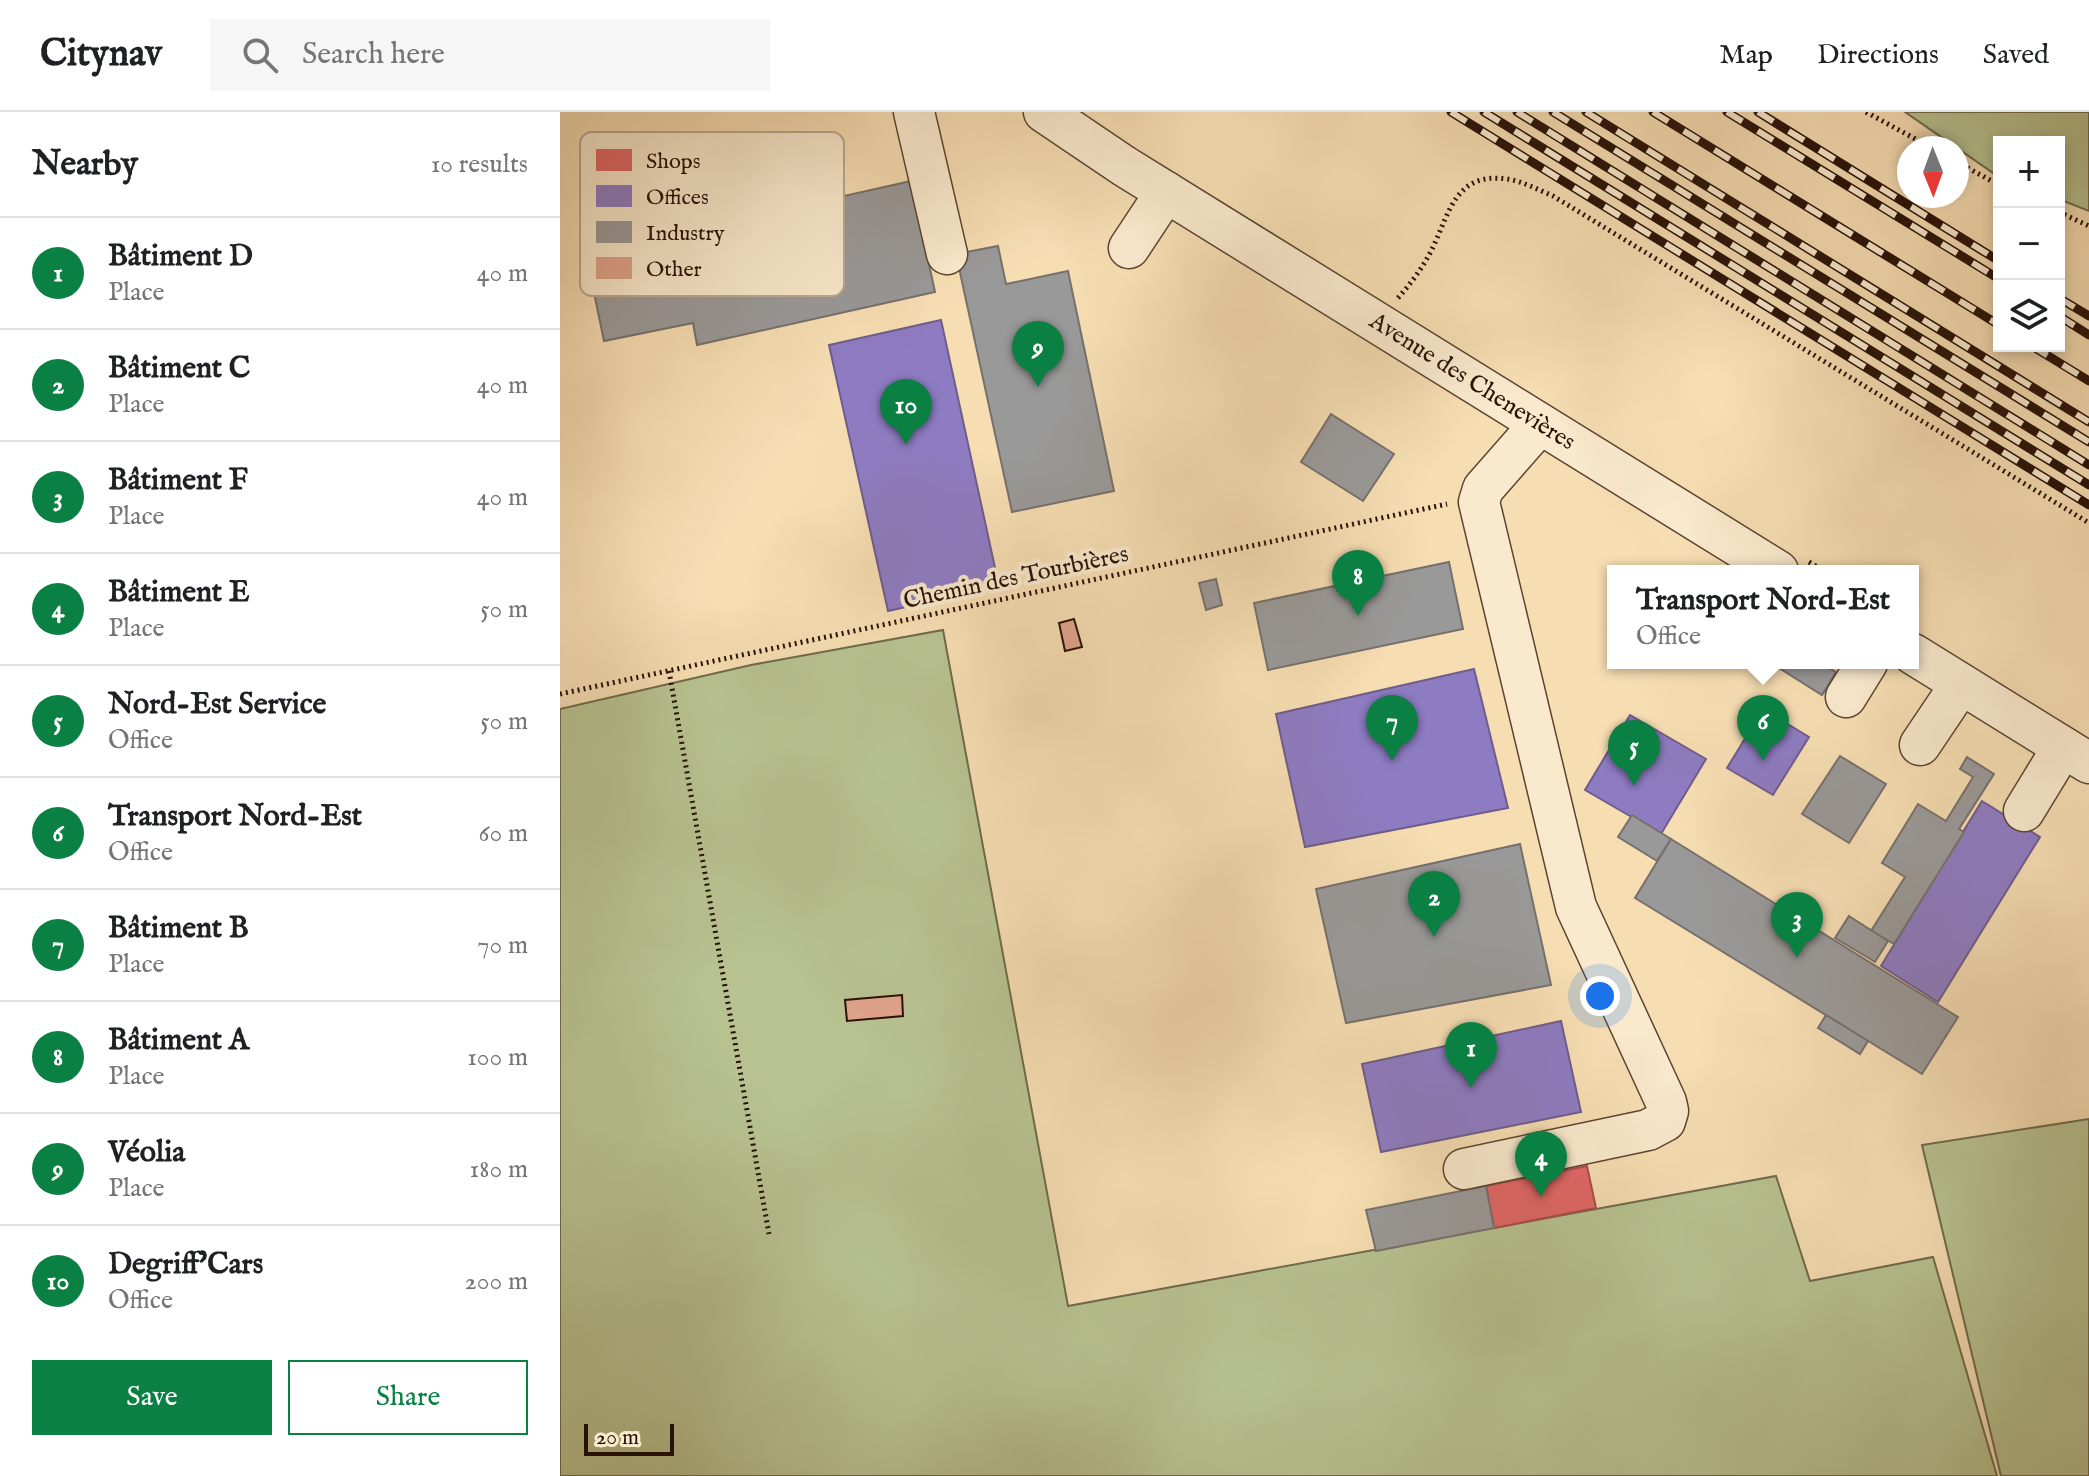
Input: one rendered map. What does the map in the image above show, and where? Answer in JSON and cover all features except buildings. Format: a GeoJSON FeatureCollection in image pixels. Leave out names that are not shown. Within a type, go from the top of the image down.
{"type":"FeatureCollection","features":[{"type":"Feature","properties":{"kind":"street"},"geometry":{"type":"LineString","coordinates":[[914,112],[947,254]]}},
{"type":"Feature","properties":{"kind":"street","name":"Avenue des Chenevières"},"geometry":{"type":"LineString","coordinates":[[1044,112],[1166,192],[1768,565]]}},
{"type":"Feature","properties":{"kind":"street"},"geometry":{"type":"LineString","coordinates":[[1129,248],[1166,192]]}},
{"type":"Feature","properties":{"kind":"street"},"geometry":{"type":"LineString","coordinates":[[1464,1169],[1648,1130],[1665,1121],[1668,1111],[1576,907],[1479,497],[1540,424]]}},
{"type":"Feature","properties":{"kind":"street"},"geometry":{"type":"LineString","coordinates":[[1919,658],[2076,755],[2024,811]]}},
{"type":"Feature","properties":{"kind":"street"},"geometry":{"type":"LineString","coordinates":[[1846,697],[1863,669]]}},
{"type":"Feature","properties":{"kind":"street"},"geometry":{"type":"LineString","coordinates":[[1920,745],[1961,684]]}},
{"type":"Feature","properties":{"kind":"path"},"geometry":{"type":"LineString","coordinates":[[1866,112],[1910,136]]}},
{"type":"Feature","properties":{"kind":"path"},"geometry":{"type":"LineString","coordinates":[[1969,169],[1993,182]]}},
{"type":"Feature","properties":{"kind":"path"},"geometry":{"type":"LineString","coordinates":[[1375,322],[1415,277],[1432,249],[1453,200],[1465,187],[1483,179],[1507,179],[1553,196],[2089,523]]}},
{"type":"Feature","properties":{"kind":"path"},"geometry":{"type":"LineString","coordinates":[[2065,215],[2089,226]]}},
{"type":"Feature","properties":{"kind":"path","name":"Chemin des Tourbières"},"geometry":{"type":"LineString","coordinates":[[560,694],[1479,497]]}},
{"type":"Feature","properties":{"kind":"path"},"geometry":{"type":"LineString","coordinates":[[669,671],[769,1234]]}},
{"type":"Feature","properties":{"kind":"green space"},"geometry":{"type":"Polygon","coordinates":[[[1905,112],[2089,112],[2089,211],[2065,201],[2065,136],[1993,136],[1993,173],[1969,156],[1969,136],[1940,136],[1905,112]]]}},
{"type":"Feature","properties":{"kind":"green space"},"geometry":{"type":"Polygon","coordinates":[[[943,630],[1068,1306],[1776,1176],[1810,1281],[1933,1257],[1997,1476],[560,1476],[560,709],[751,665],[943,630]]]}},
{"type":"Feature","properties":{"kind":"green space"},"geometry":{"type":"Polygon","coordinates":[[[2089,1119],[2089,1476],[2001,1476],[1922,1145],[2089,1119]]]}},
{"type":"Feature","properties":{"kind":"railway"},"geometry":{"type":"LineString","coordinates":[[1451,112],[2089,505]]}},
{"type":"Feature","properties":{"kind":"railway"},"geometry":{"type":"LineString","coordinates":[[1484,112],[2089,485]]}},
{"type":"Feature","properties":{"kind":"railway"},"geometry":{"type":"LineString","coordinates":[[1517,112],[2089,465]]}},
{"type":"Feature","properties":{"kind":"railway"},"geometry":{"type":"LineString","coordinates":[[1553,112],[2089,442]]}},
{"type":"Feature","properties":{"kind":"railway"},"geometry":{"type":"LineString","coordinates":[[1586,112],[2089,422]]}},
{"type":"Feature","properties":{"kind":"railway"},"geometry":{"type":"LineString","coordinates":[[1653,112],[1993,321]]}},
{"type":"Feature","properties":{"kind":"railway"},"geometry":{"type":"LineString","coordinates":[[1727,112],[1993,275]]}},
{"type":"Feature","properties":{"kind":"railway"},"geometry":{"type":"LineString","coordinates":[[1758,112],[1993,257]]}},
{"type":"Feature","properties":{"kind":"railway"},"geometry":{"type":"LineString","coordinates":[[2065,302],[2089,316]]}},
{"type":"Feature","properties":{"kind":"railway"},"geometry":{"type":"LineString","coordinates":[[2065,320],[2089,335]]}},
{"type":"Feature","properties":{"kind":"railway"},"geometry":{"type":"LineString","coordinates":[[2042,352],[2089,381]]}},
{"type":"Feature","properties":{"kind":"place","name":"Véolia"},"geometry":{"type":"Point","coordinates":[1038,387]}},
{"type":"Feature","properties":{"kind":"place","name":"Degriff'Cars"},"geometry":{"type":"Point","coordinates":[906,445]}},
{"type":"Feature","properties":{"kind":"place","name":"Bâtiment A"},"geometry":{"type":"Point","coordinates":[1358,616]}},
{"type":"Feature","properties":{"kind":"place","name":"Bâtiment B"},"geometry":{"type":"Point","coordinates":[1392,761]}},
{"type":"Feature","properties":{"kind":"place","name":"Transport Nord-Est"},"geometry":{"type":"Point","coordinates":[1763,761]}},
{"type":"Feature","properties":{"kind":"place","name":"Nord-Est Service"},"geometry":{"type":"Point","coordinates":[1634,786]}},
{"type":"Feature","properties":{"kind":"place","name":"Bâtiment C"},"geometry":{"type":"Point","coordinates":[1434,937]}},
{"type":"Feature","properties":{"kind":"place","name":"Bâtiment F"},"geometry":{"type":"Point","coordinates":[1797,958]}},
{"type":"Feature","properties":{"kind":"place","name":"Bâtiment D"},"geometry":{"type":"Point","coordinates":[1471,1088]}},
{"type":"Feature","properties":{"kind":"place","name":"Bâtiment E"},"geometry":{"type":"Point","coordinates":[1541,1197]}}]}
